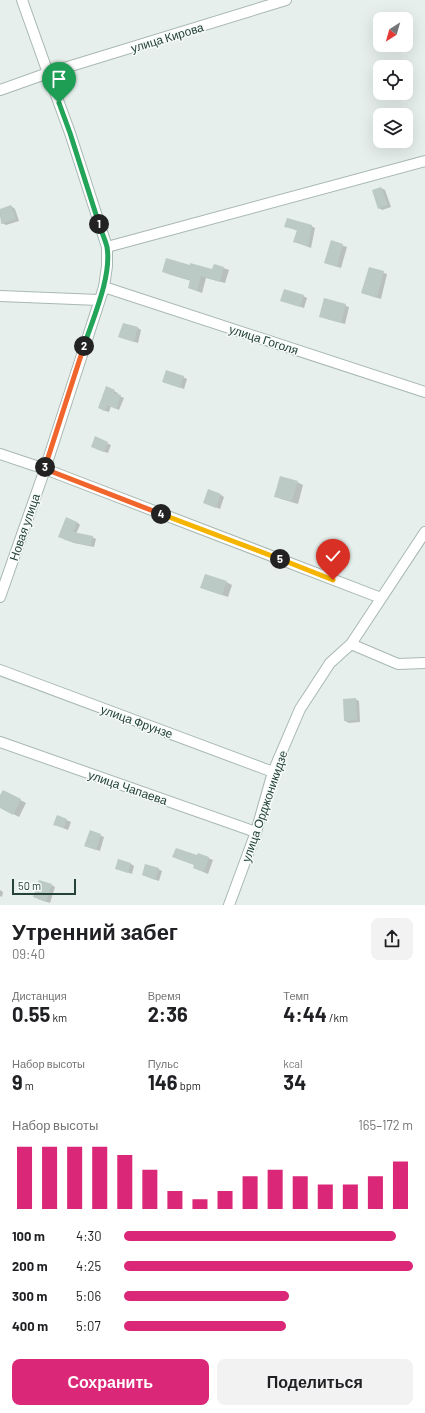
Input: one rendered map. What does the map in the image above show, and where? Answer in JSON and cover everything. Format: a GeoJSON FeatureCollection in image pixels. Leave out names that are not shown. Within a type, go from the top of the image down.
{"type":"FeatureCollection","features":[{"type":"Feature","properties":{"kind":"street","name":"Новая улица"},"geometry":{"type":"LineString","coordinates":[[0,597],[45,469],[104,287],[107,266],[107,247],[70,133],[22,0]]}},
{"type":"Feature","properties":{"kind":"street","name":"улица Кирова"},"geometry":{"type":"LineString","coordinates":[[0,90],[48,73],[286,0]]}},
{"type":"Feature","properties":{"kind":"street"},"geometry":{"type":"LineString","coordinates":[[107,247],[425,161]]}},
{"type":"Feature","properties":{"kind":"street","name":"улица Гоголя"},"geometry":{"type":"LineString","coordinates":[[104,287],[425,392]]}},
{"type":"Feature","properties":{"kind":"street"},"geometry":{"type":"LineString","coordinates":[[0,296],[99,300]]}},
{"type":"Feature","properties":{"kind":"street"},"geometry":{"type":"LineString","coordinates":[[0,454],[45,469],[382,598]]}},
{"type":"Feature","properties":{"kind":"street","name":"улица Орджоникидзе"},"geometry":{"type":"LineString","coordinates":[[229,905],[256,832],[273,772],[300,709],[330,663],[351,644],[425,532]]}},
{"type":"Feature","properties":{"kind":"street"},"geometry":{"type":"LineString","coordinates":[[351,644],[398,664],[425,663]]}},
{"type":"Feature","properties":{"kind":"street","name":"улица Фрунзе"},"geometry":{"type":"LineString","coordinates":[[0,670],[273,772]]}},
{"type":"Feature","properties":{"kind":"street","name":"улица Чапаева"},"geometry":{"type":"LineString","coordinates":[[0,742],[256,832]]}},
{"type":"Feature","properties":{"kind":"building"},"geometry":{"type":"Polygon","coordinates":[[[381,187],[388,205],[378,209],[372,190],[381,187]]]}},
{"type":"Feature","properties":{"kind":"building"},"geometry":{"type":"Polygon","coordinates":[[[11,205],[16,219],[1,224],[0,209],[11,205]]]}},
{"type":"Feature","properties":{"kind":"building"},"geometry":{"type":"Polygon","coordinates":[[[287,218],[312,225],[308,246],[293,242],[297,230],[284,227],[287,218]]]}},
{"type":"Feature","properties":{"kind":"building"},"geometry":{"type":"Polygon","coordinates":[[[331,240],[343,244],[337,267],[324,263],[331,240]]]}},
{"type":"Feature","properties":{"kind":"building"},"geometry":{"type":"Polygon","coordinates":[[[166,258],[190,265],[190,263],[212,269],[214,264],[224,267],[220,282],[201,276],[197,291],[188,288],[190,280],[162,272],[166,258]]]}},
{"type":"Feature","properties":{"kind":"building"},"geometry":{"type":"Polygon","coordinates":[[[369,267],[384,271],[377,298],[361,293],[369,267]]]}},
{"type":"Feature","properties":{"kind":"building"},"geometry":{"type":"Polygon","coordinates":[[[284,289],[304,295],[300,307],[280,301],[284,289]]]}},
{"type":"Feature","properties":{"kind":"building"},"geometry":{"type":"Polygon","coordinates":[[[324,298],[346,304],[341,323],[319,317],[324,298]]]}},
{"type":"Feature","properties":{"kind":"building"},"geometry":{"type":"Polygon","coordinates":[[[123,323],[138,327],[134,342],[118,337],[123,323]]]}},
{"type":"Feature","properties":{"kind":"building"},"geometry":{"type":"Polygon","coordinates":[[[166,370],[184,376],[180,388],[162,382],[166,370]]]}},
{"type":"Feature","properties":{"kind":"building"},"geometry":{"type":"Polygon","coordinates":[[[106,386],[115,390],[114,393],[121,395],[116,409],[107,405],[105,411],[98,408],[106,386]]]}},
{"type":"Feature","properties":{"kind":"building"},"geometry":{"type":"Polygon","coordinates":[[[95,436],[108,442],[104,452],[91,447],[95,436]]]}},
{"type":"Feature","properties":{"kind":"building"},"geometry":{"type":"Polygon","coordinates":[[[280,476],[298,481],[292,501],[274,497],[280,476]]]}},
{"type":"Feature","properties":{"kind":"building"},"geometry":{"type":"Polygon","coordinates":[[[208,489],[221,494],[216,508],[203,503],[208,489]]]}},
{"type":"Feature","properties":{"kind":"building"},"geometry":{"type":"Polygon","coordinates":[[[66,517],[77,522],[73,532],[93,536],[91,546],[58,537],[66,517]]]}},
{"type":"Feature","properties":{"kind":"building"},"geometry":{"type":"Polygon","coordinates":[[[205,574],[227,581],[222,595],[200,588],[205,574]]]}},
{"type":"Feature","properties":{"kind":"building"},"geometry":{"type":"Polygon","coordinates":[[[356,698],[357,720],[344,721],[343,699],[356,698]]]}},
{"type":"Feature","properties":{"kind":"building"},"geometry":{"type":"Polygon","coordinates":[[[3,790],[21,799],[13,815],[0,808],[0,795],[3,790]]]}},
{"type":"Feature","properties":{"kind":"building"},"geometry":{"type":"Polygon","coordinates":[[[57,815],[67,819],[64,828],[53,825],[57,815]]]}},
{"type":"Feature","properties":{"kind":"building"},"geometry":{"type":"Polygon","coordinates":[[[90,830],[101,834],[96,850],[84,846],[90,830]]]}},
{"type":"Feature","properties":{"kind":"building"},"geometry":{"type":"Polygon","coordinates":[[[176,848],[197,855],[198,853],[209,857],[204,872],[193,868],[194,865],[172,857],[176,848]]]}},
{"type":"Feature","properties":{"kind":"building"},"geometry":{"type":"Polygon","coordinates":[[[118,859],[131,863],[128,873],[115,869],[118,859]]]}},
{"type":"Feature","properties":{"kind":"building"},"geometry":{"type":"Polygon","coordinates":[[[145,864],[159,868],[155,880],[142,875],[145,864]]]}},
{"type":"Feature","properties":{"kind":"building"},"geometry":{"type":"Polygon","coordinates":[[[39,880],[52,884],[46,902],[33,897],[39,880]]]}},
{"type":"Feature","properties":{"kind":"route"},"geometry":{"type":"LineString","coordinates":[[59,103],[107,247],[107,266],[104,287],[45,469],[333,580]]}}]}
